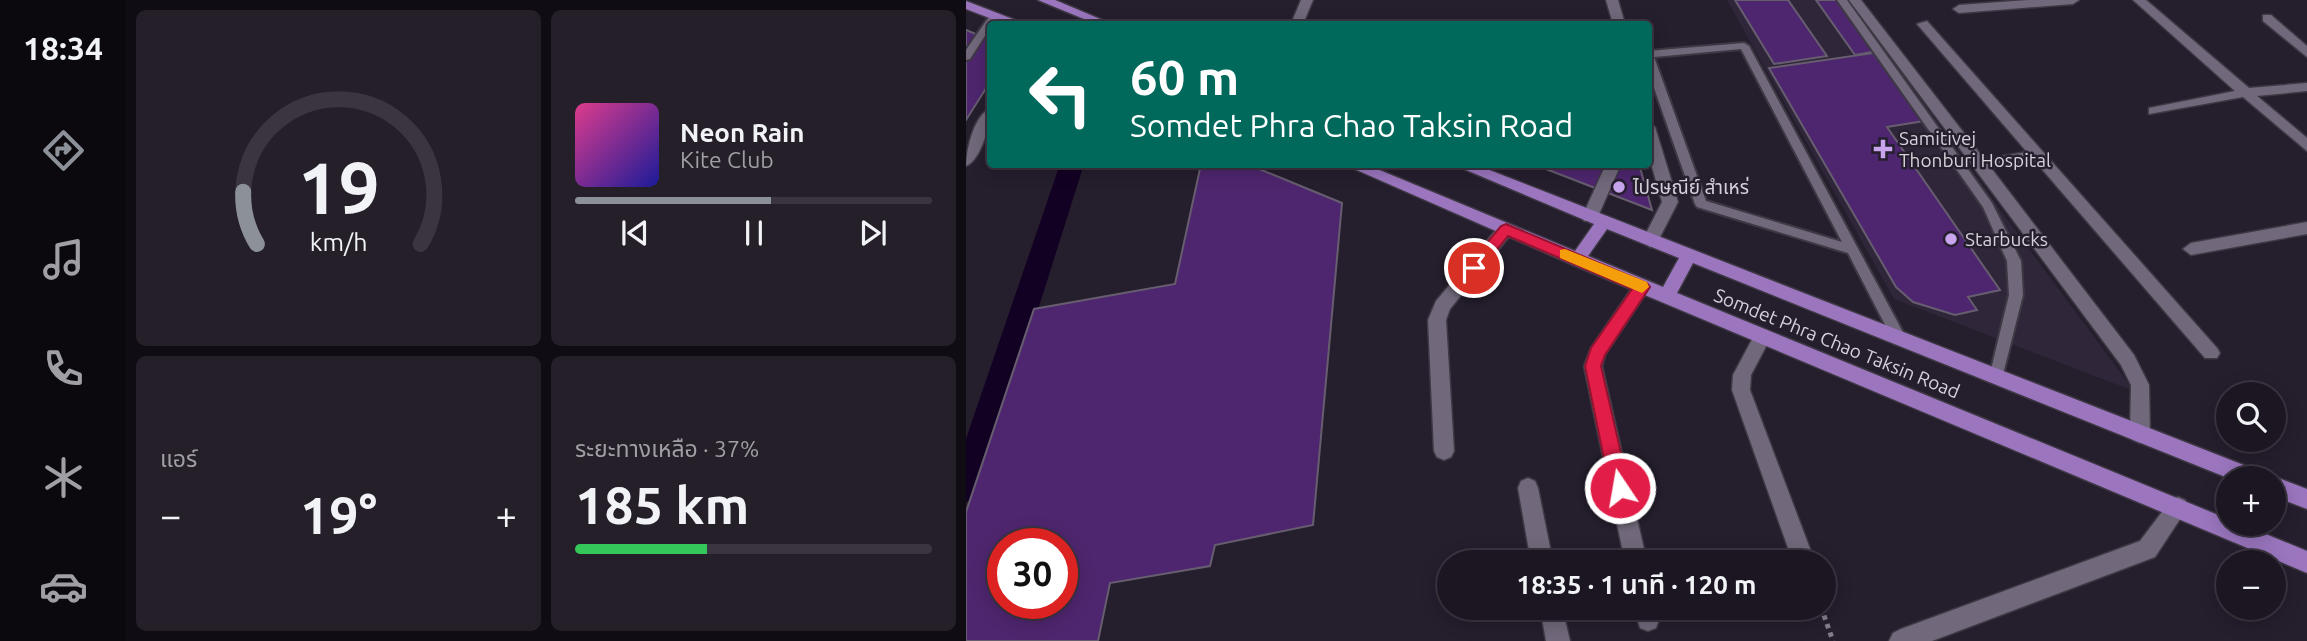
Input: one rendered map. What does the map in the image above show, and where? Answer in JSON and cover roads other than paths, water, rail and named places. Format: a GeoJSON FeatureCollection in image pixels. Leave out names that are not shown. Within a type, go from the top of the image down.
{"type":"FeatureCollection","features":[{"type":"Feature","properties":{"kind":"main road"},"geometry":{"type":"LineString","coordinates":[[1044,0],[1099,21]]}},
{"type":"Feature","properties":{"kind":"main road"},"geometry":{"type":"LineString","coordinates":[[966,6],[1006,21]]}},
{"type":"Feature","properties":{"kind":"main road","name":"Somdet Phra Chao Taksin Road"},"geometry":{"type":"LineString","coordinates":[[1360,168],[2307,562]]}},
{"type":"Feature","properties":{"kind":"main road","name":"Somdet Phra Chao Taksin Road"},"geometry":{"type":"LineString","coordinates":[[1469,168],[2221,466]]}},
{"type":"Feature","properties":{"kind":"main road"},"geometry":{"type":"LineString","coordinates":[[1577,260],[1597,220]]}},
{"type":"Feature","properties":{"kind":"main road"},"geometry":{"type":"LineString","coordinates":[[1666,297],[1688,257]]}},
{"type":"Feature","properties":{"kind":"main road"},"geometry":{"type":"LineString","coordinates":[[2286,491],[2307,499]]}},
{"type":"Feature","properties":{"kind":"street"},"geometry":{"type":"LineString","coordinates":[[1298,21],[1307,0]]}},
{"type":"Feature","properties":{"kind":"street"},"geometry":{"type":"LineString","coordinates":[[1612,0],[1618,21]]}},
{"type":"Feature","properties":{"kind":"street"},"geometry":{"type":"LineString","coordinates":[[1855,0],[2128,360],[2140,385],[2140,434]]}},
{"type":"Feature","properties":{"kind":"street"},"geometry":{"type":"LineString","coordinates":[[1959,9],[2073,0]]}},
{"type":"Feature","properties":{"kind":"street"},"geometry":{"type":"LineString","coordinates":[[2139,0],[2307,146]]}},
{"type":"Feature","properties":{"kind":"street"},"geometry":{"type":"LineString","coordinates":[[2267,18],[2307,53]]}},
{"type":"Feature","properties":{"kind":"street"},"geometry":{"type":"LineString","coordinates":[[1923,24],[2211,353]]}},
{"type":"Feature","properties":{"kind":"street"},"geometry":{"type":"LineString","coordinates":[[2154,111],[2243,93],[2307,87]]}},
{"type":"Feature","properties":{"kind":"street"},"geometry":{"type":"LineString","coordinates":[[966,129],[987,119]]}},
{"type":"Feature","properties":{"kind":"street"},"geometry":{"type":"LineString","coordinates":[[966,161],[987,119]]}},
{"type":"Feature","properties":{"kind":"street"},"geometry":{"type":"LineString","coordinates":[[1650,241],[1670,202],[1652,141]]}},
{"type":"Feature","properties":{"kind":"street"},"geometry":{"type":"LineString","coordinates":[[1980,165],[2035,155]]}},
{"type":"Feature","properties":{"kind":"street"},"geometry":{"type":"LineString","coordinates":[[1597,220],[1613,168]]}},
{"type":"Feature","properties":{"kind":"street"},"geometry":{"type":"LineString","coordinates":[[2191,248],[2307,228]]}},
{"type":"Feature","properties":{"kind":"street"},"geometry":{"type":"LineString","coordinates":[[1444,451],[1437,320],[1443,306],[1506,229]]}},
{"type":"Feature","properties":{"kind":"street"},"geometry":{"type":"LineString","coordinates":[[1633,550],[1593,366],[1597,353],[1642,287]]}},
{"type":"Feature","properties":{"kind":"street"},"geometry":{"type":"LineString","coordinates":[[1762,337],[1742,375],[1741,390],[1800,550]]}},
{"type":"Feature","properties":{"kind":"street"},"geometry":{"type":"LineString","coordinates":[[1528,488],[1540,550]]}},
{"type":"Feature","properties":{"kind":"street"},"geometry":{"type":"LineString","coordinates":[[1900,641],[1951,633],[2147,550],[2178,508]]}},
{"type":"Feature","properties":{"kind":"street"},"geometry":{"type":"LineString","coordinates":[[1554,620],[1558,641]]}},
{"type":"Feature","properties":{"kind":"lane"},"geometry":{"type":"LineString","coordinates":[[1842,0],[1988,206],[2014,261],[2016,295],[1996,378]]}},
{"type":"Feature","properties":{"kind":"lane"},"geometry":{"type":"LineString","coordinates":[[990,21],[994,16]]}},
{"type":"Feature","properties":{"kind":"lane"},"geometry":{"type":"LineString","coordinates":[[966,57],[987,26]]}},
{"type":"Feature","properties":{"kind":"lane"},"geometry":{"type":"LineString","coordinates":[[966,33],[980,36]]}},
{"type":"Feature","properties":{"kind":"lane"},"geometry":{"type":"LineString","coordinates":[[1652,55],[1744,46],[1900,340]]}},
{"type":"Feature","properties":{"kind":"lane"},"geometry":{"type":"LineString","coordinates":[[1652,66],[1701,204],[1852,250]]}},
{"type":"Feature","properties":{"kind":"waterway"},"geometry":{"type":"LineString","coordinates":[[966,487],[1071,168]]}},
{"type":"Feature","properties":{"kind":"place","name":"Samitivej Thonburi Hospital"},"geometry":{"type":"Point","coordinates":[1883,149]}},
{"type":"Feature","properties":{"kind":"place","name":"ไปรษณีย์ สำเหร่"},"geometry":{"type":"Point","coordinates":[1619,187]}},
{"type":"Feature","properties":{"kind":"place","name":"Starbucks"},"geometry":{"type":"Point","coordinates":[1951,239]}}]}
